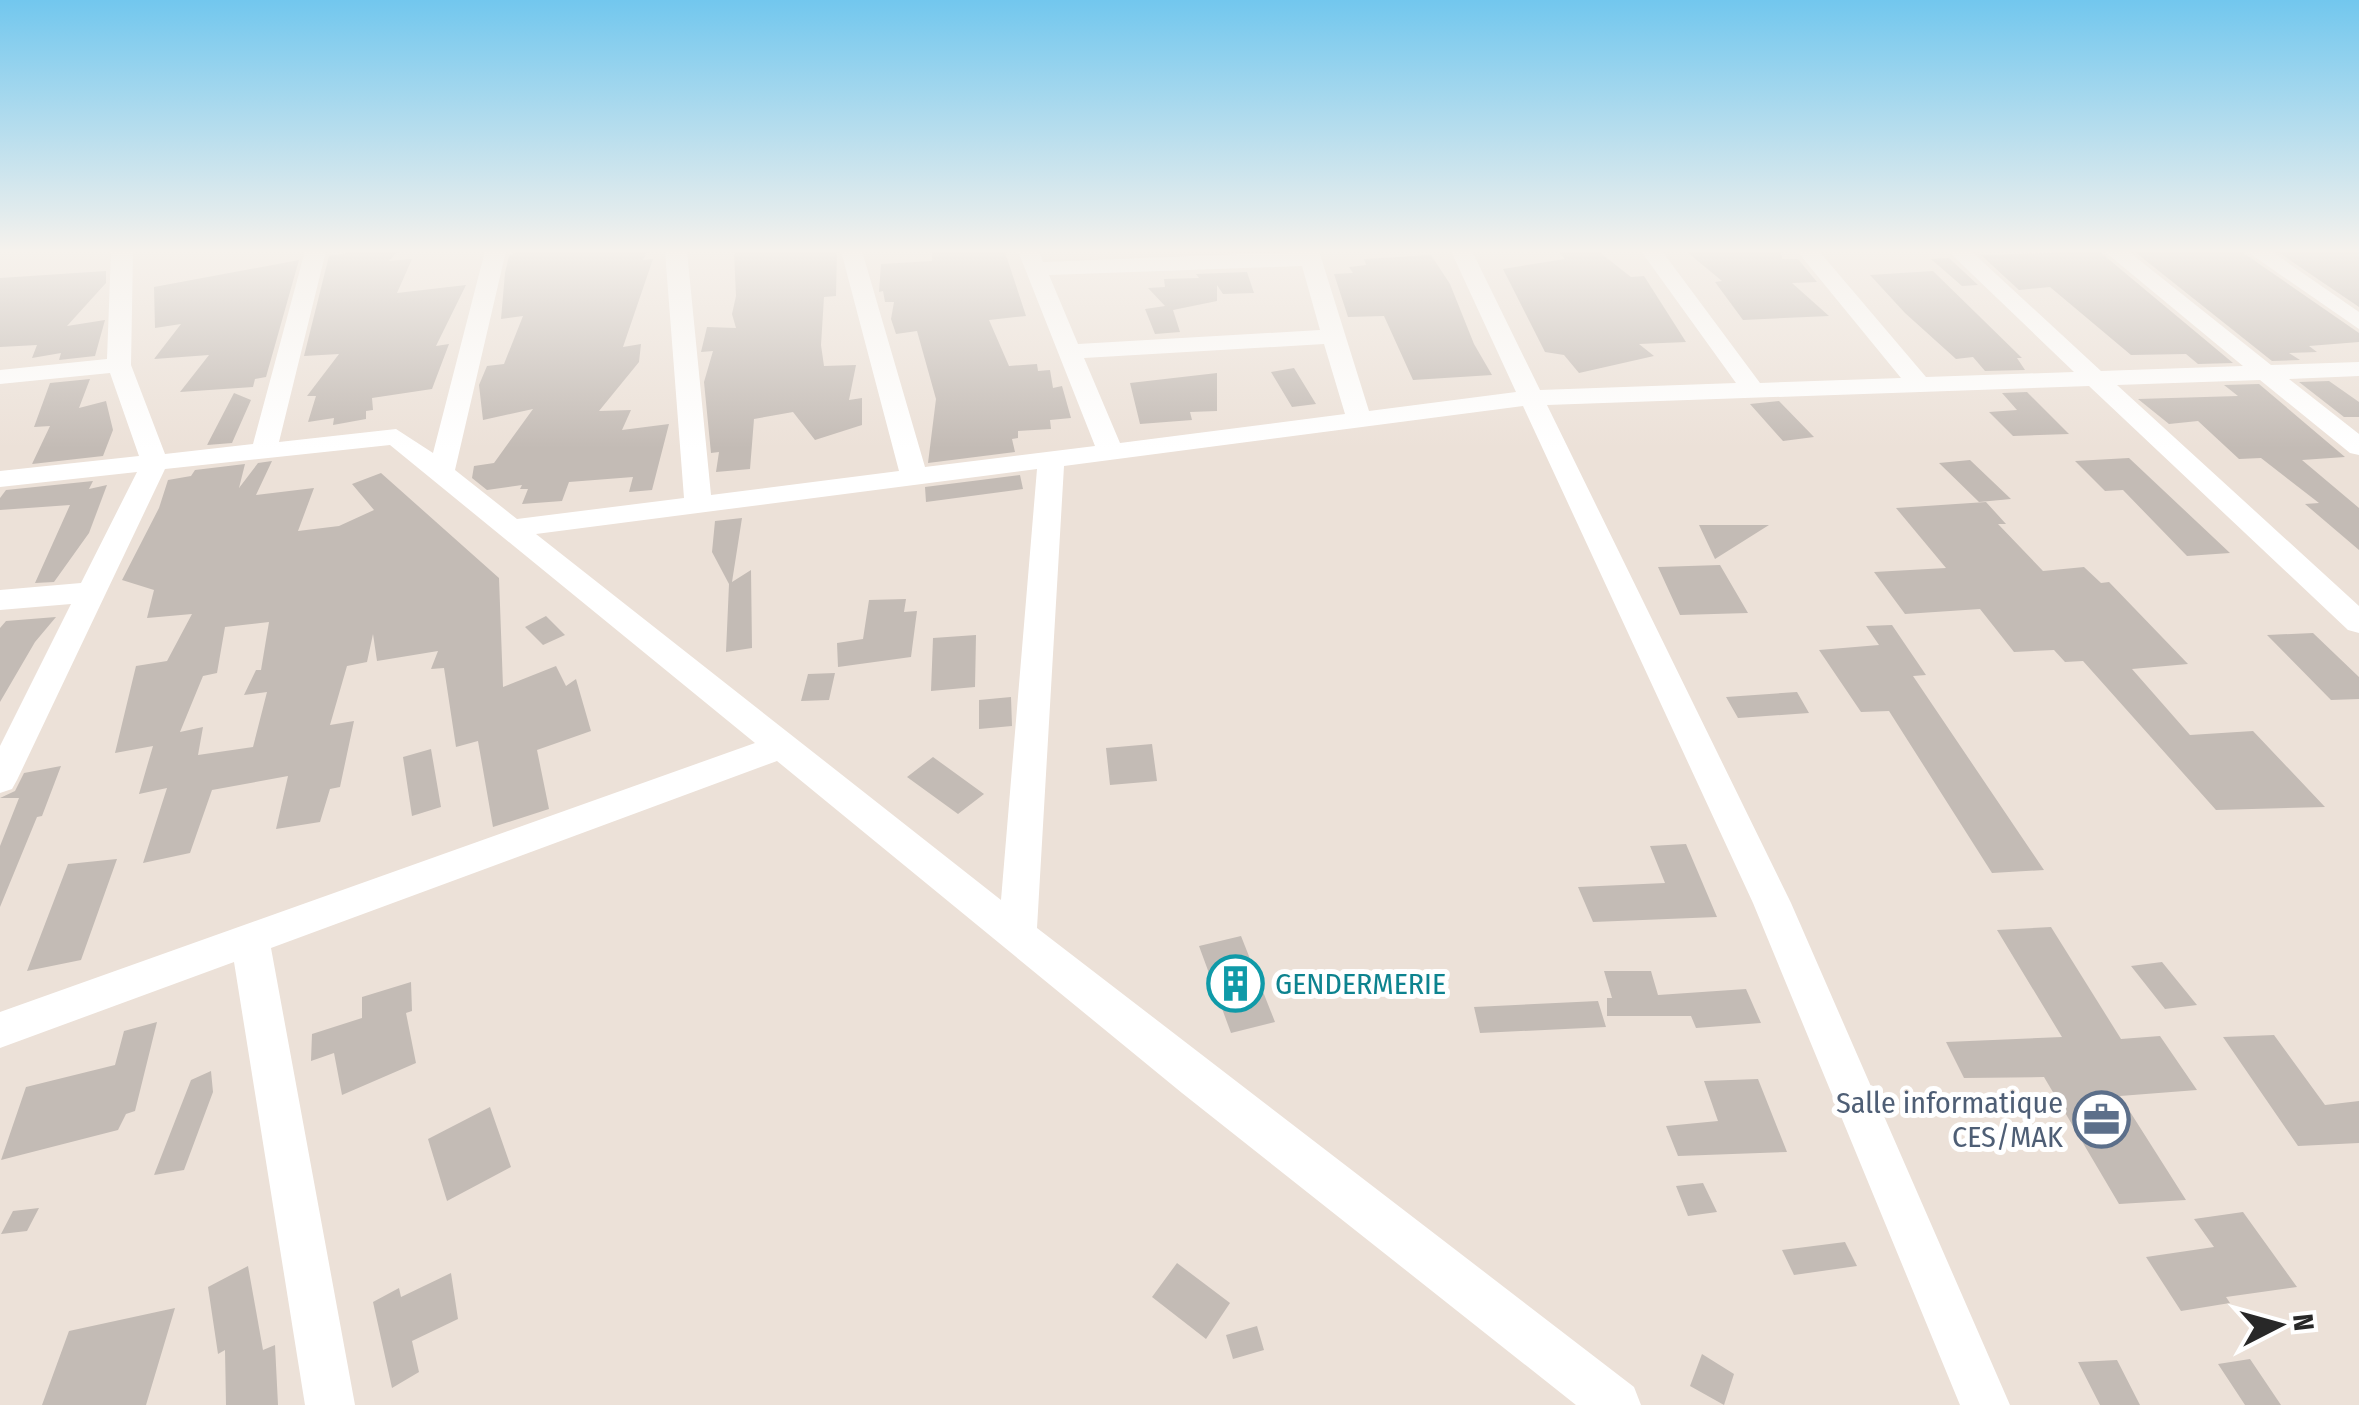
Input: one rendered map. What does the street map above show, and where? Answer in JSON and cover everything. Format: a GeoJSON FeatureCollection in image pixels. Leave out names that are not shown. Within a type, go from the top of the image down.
{"type":"FeatureCollection","features":[{"type":"Feature","properties":{"kind":"street"},"geometry":{"type":"LineString","coordinates":[[0,780],[15,720],[93,592],[155,463],[120,366],[121,317]]}},
{"type":"Feature","properties":{"kind":"street"},"geometry":{"type":"LineString","coordinates":[[264,452],[299,317]]}},
{"type":"Feature","properties":{"kind":"street"},"geometry":{"type":"LineString","coordinates":[[441,472],[480,317]]}},
{"type":"Feature","properties":{"kind":"street"},"geometry":{"type":"LineString","coordinates":[[682,317],[698,504]]}},
{"type":"Feature","properties":{"kind":"street"},"geometry":{"type":"LineString","coordinates":[[869,317],[914,477]]}},
{"type":"Feature","properties":{"kind":"street"},"geometry":{"type":"LineString","coordinates":[[1055,317],[1111,452]]}},
{"type":"Feature","properties":{"kind":"street"},"geometry":{"type":"LineString","coordinates":[[1327,317],[1359,420]]}},
{"type":"Feature","properties":{"kind":"street"},"geometry":{"type":"LineString","coordinates":[[1492,317],[1772,903],[1985,1405]]}},
{"type":"Feature","properties":{"kind":"street"},"geometry":{"type":"LineString","coordinates":[[1699,317],[1753,390]]}},
{"type":"Feature","properties":{"kind":"street"},"geometry":{"type":"LineString","coordinates":[[1862,317],[1919,384]]}},
{"type":"Feature","properties":{"kind":"street"},"geometry":{"type":"LineString","coordinates":[[2028,317],[2359,623]]}},
{"type":"Feature","properties":{"kind":"street"},"geometry":{"type":"LineString","coordinates":[[2196,317],[2359,447]]}},
{"type":"Feature","properties":{"kind":"street"},"geometry":{"type":"LineString","coordinates":[[1069,352],[1333,336]]}},
{"type":"Feature","properties":{"kind":"street"},"geometry":{"type":"LineString","coordinates":[[0,377],[120,366]]}},
{"type":"Feature","properties":{"kind":"street"},"geometry":{"type":"LineString","coordinates":[[508,529],[1530,398],[2359,369]]}},
{"type":"Feature","properties":{"kind":"street"},"geometry":{"type":"LineString","coordinates":[[0,479],[396,438],[1017,936],[1616,1405]]}},
{"type":"Feature","properties":{"kind":"street"},"geometry":{"type":"LineString","coordinates":[[1017,936],[1051,460]]}},
{"type":"Feature","properties":{"kind":"street"},"geometry":{"type":"LineString","coordinates":[[0,600],[93,592]]}},
{"type":"Feature","properties":{"kind":"street"},"geometry":{"type":"LineString","coordinates":[[0,1030],[781,747]]}},
{"type":"Feature","properties":{"kind":"street"},"geometry":{"type":"LineString","coordinates":[[250,940],[330,1405]]}},
{"type":"Feature","properties":{"kind":"building"},"geometry":{"type":"Polygon","coordinates":[[[0,317],[76,317],[67,326],[105,320],[95,356],[59,360],[61,353],[32,358],[37,345],[0,347],[0,317]]]}},
{"type":"Feature","properties":{"kind":"building"},"geometry":{"type":"Polygon","coordinates":[[[155,317],[283,317],[266,377],[255,379],[253,387],[180,392],[209,355],[154,359],[181,324],[155,328],[155,317]]]}},
{"type":"Feature","properties":{"kind":"building"},"geometry":{"type":"Polygon","coordinates":[[[314,317],[450,317],[436,346],[449,344],[432,389],[372,398],[373,410],[366,411],[366,419],[333,425],[334,418],[308,422],[316,396],[307,396],[339,354],[304,356],[314,317]]]}},
{"type":"Feature","properties":{"kind":"building"},"geometry":{"type":"Polygon","coordinates":[[[523,317],[633,317],[623,347],[641,344],[639,362],[599,411],[631,410],[622,430],[669,424],[652,490],[629,492],[633,477],[569,482],[562,501],[522,504],[528,489],[520,489],[522,485],[487,490],[472,478],[474,466],[494,463],[533,409],[483,420],[479,385],[487,366],[504,364],[523,317]]]}},
{"type":"Feature","properties":{"kind":"building"},"geometry":{"type":"Polygon","coordinates":[[[733,317],[823,317],[824,366],[856,365],[849,400],[862,398],[862,425],[815,440],[793,412],[754,419],[750,469],[716,472],[719,452],[711,453],[704,382],[713,351],[701,352],[707,327],[736,328],[733,317]]]}},
{"type":"Feature","properties":{"kind":"building"},"geometry":{"type":"Polygon","coordinates":[[[1021,317],[989,320],[1009,366],[1037,364],[1038,371],[1050,370],[1053,388],[1062,386],[1071,418],[1050,420],[1051,429],[1018,431],[1018,438],[1012,439],[1015,452],[928,463],[936,399],[917,331],[896,334],[891,319],[1021,317]]]}},
{"type":"Feature","properties":{"kind":"building"},"geometry":{"type":"Polygon","coordinates":[[[1148,317],[1175,317],[1180,332],[1155,334],[1148,317]]]}},
{"type":"Feature","properties":{"kind":"building"},"geometry":{"type":"Polygon","coordinates":[[[1384,317],[1463,317],[1492,375],[1413,380],[1384,317]]]}},
{"type":"Feature","properties":{"kind":"building"},"geometry":{"type":"Polygon","coordinates":[[[1527,317],[1670,317],[1686,342],[1639,344],[1654,356],[1579,373],[1564,355],[1545,352],[1527,317]]]}},
{"type":"Feature","properties":{"kind":"building"},"geometry":{"type":"Polygon","coordinates":[[[1740,317],[1817,317],[1743,320],[1740,317]]]}},
{"type":"Feature","properties":{"kind":"building"},"geometry":{"type":"Polygon","coordinates":[[[1909,317],[1980,317],[2022,358],[2017,358],[2025,370],[1985,371],[1973,357],[1956,359],[1909,317]]]}},
{"type":"Feature","properties":{"kind":"building"},"geometry":{"type":"Polygon","coordinates":[[[2085,317],[2177,317],[2233,363],[2198,364],[2186,354],[2131,355],[2085,317]]]}},
{"type":"Feature","properties":{"kind":"building"},"geometry":{"type":"Polygon","coordinates":[[[2216,317],[2335,317],[2359,333],[2359,342],[2309,346],[2317,352],[2289,353],[2300,360],[2272,361],[2216,317]]]}},
{"type":"Feature","properties":{"kind":"building"},"geometry":{"type":"Polygon","coordinates":[[[1294,368],[1316,404],[1292,407],[1271,372],[1294,368]]]}},
{"type":"Feature","properties":{"kind":"building"},"geometry":{"type":"Polygon","coordinates":[[[1217,373],[1217,411],[1190,412],[1192,420],[1140,424],[1130,383],[1217,373]]]}},
{"type":"Feature","properties":{"kind":"building"},"geometry":{"type":"Polygon","coordinates":[[[90,379],[79,408],[106,401],[113,430],[103,456],[32,464],[50,426],[34,427],[50,383],[90,379]]]}},
{"type":"Feature","properties":{"kind":"building"},"geometry":{"type":"Polygon","coordinates":[[[2329,381],[2359,402],[2359,417],[2344,417],[2299,382],[2329,381]]]}},
{"type":"Feature","properties":{"kind":"building"},"geometry":{"type":"Polygon","coordinates":[[[2259,384],[2345,457],[2302,460],[2359,508],[2359,550],[2305,504],[2319,503],[2261,458],[2239,459],[2198,421],[2169,424],[2138,399],[2238,396],[2224,385],[2259,384]]]}},
{"type":"Feature","properties":{"kind":"building"},"geometry":{"type":"Polygon","coordinates":[[[2027,392],[2069,434],[2013,436],[1989,412],[2017,410],[2002,393],[2027,392]]]}},
{"type":"Feature","properties":{"kind":"building"},"geometry":{"type":"Polygon","coordinates":[[[234,393],[251,400],[232,443],[207,445],[234,393]]]}},
{"type":"Feature","properties":{"kind":"building"},"geometry":{"type":"Polygon","coordinates":[[[1779,401],[1814,437],[1783,441],[1750,404],[1779,401]]]}},
{"type":"Feature","properties":{"kind":"building"},"geometry":{"type":"Polygon","coordinates":[[[2129,458],[2230,553],[2187,556],[2123,490],[2105,491],[2075,461],[2129,458]]]}},
{"type":"Feature","properties":{"kind":"building"},"geometry":{"type":"Polygon","coordinates":[[[1970,460],[2011,499],[1979,502],[1939,463],[1970,460]]]}},
{"type":"Feature","properties":{"kind":"building"},"geometry":{"type":"Polygon","coordinates":[[[272,461],[256,495],[314,488],[298,531],[339,526],[374,510],[352,484],[381,473],[499,578],[503,687],[556,666],[566,686],[576,679],[591,731],[537,750],[549,809],[493,827],[478,741],[456,747],[444,668],[431,669],[438,651],[377,661],[373,634],[367,662],[347,666],[330,725],[354,721],[340,787],[330,789],[320,822],[276,829],[288,776],[212,790],[190,853],[143,863],[167,788],[139,794],[153,746],[115,753],[136,666],[167,661],[192,614],[147,618],[154,590],[122,580],[159,508],[168,480],[191,476],[195,470],[245,464],[239,488],[258,463],[272,461]],[[269,622],[225,627],[217,673],[203,676],[180,732],[203,727],[198,755],[253,747],[267,692],[244,695],[256,670],[261,670],[269,622]]]}},
{"type":"Feature","properties":{"kind":"building"},"geometry":{"type":"Polygon","coordinates":[[[1020,475],[1023,489],[926,502],[925,487],[1020,475]]]}},
{"type":"Feature","properties":{"kind":"building"},"geometry":{"type":"Polygon","coordinates":[[[93,481],[89,489],[107,485],[89,533],[54,582],[35,583],[70,505],[0,510],[0,498],[6,490],[93,481]]]}},
{"type":"Feature","properties":{"kind":"building"},"geometry":{"type":"Polygon","coordinates":[[[1986,502],[2006,524],[1998,524],[2043,571],[2084,567],[2101,583],[2109,582],[2188,664],[2132,669],[2190,735],[2253,731],[2325,807],[2216,810],[2083,661],[2065,662],[2054,650],[2014,652],[1980,609],[1905,614],[1874,572],[1946,568],[1896,508],[1986,502]]]}},
{"type":"Feature","properties":{"kind":"building"},"geometry":{"type":"Polygon","coordinates":[[[742,518],[732,582],[751,570],[752,648],[726,652],[729,584],[712,552],[715,521],[742,518]]]}},
{"type":"Feature","properties":{"kind":"building"},"geometry":{"type":"Polygon","coordinates":[[[1699,525],[1769,525],[1715,559],[1699,525]]]}},
{"type":"Feature","properties":{"kind":"building"},"geometry":{"type":"Polygon","coordinates":[[[1720,565],[1748,613],[1680,615],[1658,567],[1720,565]]]}},
{"type":"Feature","properties":{"kind":"building"},"geometry":{"type":"Polygon","coordinates":[[[906,599],[904,612],[917,611],[911,657],[838,667],[837,643],[863,639],[869,600],[906,599]]]}},
{"type":"Feature","properties":{"kind":"building"},"geometry":{"type":"Polygon","coordinates":[[[546,616],[565,635],[543,645],[525,627],[546,616]]]}},
{"type":"Feature","properties":{"kind":"building"},"geometry":{"type":"Polygon","coordinates":[[[56,617],[35,642],[0,702],[0,628],[6,621],[56,617]]]}},
{"type":"Feature","properties":{"kind":"building"},"geometry":{"type":"Polygon","coordinates":[[[1892,625],[1926,675],[1913,676],[2044,870],[1992,873],[1889,711],[1861,712],[1819,650],[1879,645],[1866,626],[1892,625]]]}},
{"type":"Feature","properties":{"kind":"building"},"geometry":{"type":"Polygon","coordinates":[[[2313,633],[2359,677],[2359,699],[2331,700],[2267,635],[2313,633]]]}},
{"type":"Feature","properties":{"kind":"building"},"geometry":{"type":"Polygon","coordinates":[[[976,635],[975,687],[931,691],[933,638],[976,635]]]}},
{"type":"Feature","properties":{"kind":"building"},"geometry":{"type":"Polygon","coordinates":[[[835,673],[829,700],[801,701],[808,674],[835,673]]]}},
{"type":"Feature","properties":{"kind":"building"},"geometry":{"type":"Polygon","coordinates":[[[1797,692],[1809,713],[1738,718],[1726,697],[1797,692]]]}},
{"type":"Feature","properties":{"kind":"building"},"geometry":{"type":"Polygon","coordinates":[[[1011,697],[1012,726],[979,729],[979,700],[1011,697]]]}},
{"type":"Feature","properties":{"kind":"building"},"geometry":{"type":"Polygon","coordinates":[[[1152,744],[1157,781],[1110,785],[1106,748],[1152,744]]]}},
{"type":"Feature","properties":{"kind":"building"},"geometry":{"type":"Polygon","coordinates":[[[431,749],[441,807],[412,816],[403,757],[431,749]]]}},
{"type":"Feature","properties":{"kind":"building"},"geometry":{"type":"Polygon","coordinates":[[[933,757],[984,794],[958,814],[907,777],[933,757]]]}},
{"type":"Feature","properties":{"kind":"building"},"geometry":{"type":"Polygon","coordinates":[[[61,766],[0,907],[0,846],[19,798],[0,798],[15,791],[24,773],[61,766]]]}},
{"type":"Feature","properties":{"kind":"building"},"geometry":{"type":"Polygon","coordinates":[[[1686,844],[1717,917],[1593,922],[1578,887],[1665,883],[1650,846],[1686,844]]]}},
{"type":"Feature","properties":{"kind":"building"},"geometry":{"type":"Polygon","coordinates":[[[117,859],[81,960],[27,971],[68,864],[117,859]]]}},
{"type":"Feature","properties":{"kind":"building"},"geometry":{"type":"Polygon","coordinates":[[[2051,927],[2121,1039],[2160,1036],[2197,1090],[2120,1096],[2186,1200],[2119,1204],[2044,1077],[1964,1078],[1946,1042],[2062,1037],[1997,930],[2051,927]]]}},
{"type":"Feature","properties":{"kind":"building","name":"GENDERMERIE"},"geometry":{"type":"Polygon","coordinates":[[[1241,936],[1275,1022],[1231,1033],[1199,946],[1241,936]]]}},
{"type":"Feature","properties":{"kind":"building"},"geometry":{"type":"Polygon","coordinates":[[[2162,962],[2197,1005],[2165,1009],[2131,966],[2162,962]]]}},
{"type":"Feature","properties":{"kind":"building"},"geometry":{"type":"Polygon","coordinates":[[[1604,971],[1651,971],[1658,995],[1746,989],[1761,1023],[1696,1028],[1691,1016],[1607,1016],[1607,998],[1612,998],[1604,971]]]}},
{"type":"Feature","properties":{"kind":"building"},"geometry":{"type":"Polygon","coordinates":[[[411,982],[412,1011],[406,1013],[416,1063],[342,1095],[334,1053],[311,1061],[312,1034],[362,1018],[362,997],[411,982]]]}},
{"type":"Feature","properties":{"kind":"building"},"geometry":{"type":"Polygon","coordinates":[[[1598,1001],[1606,1027],[1480,1033],[1474,1007],[1598,1001]]]}},
{"type":"Feature","properties":{"kind":"building"},"geometry":{"type":"Polygon","coordinates":[[[157,1022],[135,1111],[126,1114],[118,1130],[1,1160],[26,1087],[115,1065],[124,1031],[157,1022]]]}},
{"type":"Feature","properties":{"kind":"building"},"geometry":{"type":"Polygon","coordinates":[[[2274,1035],[2325,1105],[2359,1101],[2359,1143],[2298,1146],[2223,1037],[2274,1035]]]}},
{"type":"Feature","properties":{"kind":"building"},"geometry":{"type":"Polygon","coordinates":[[[211,1071],[213,1092],[184,1170],[154,1175],[191,1080],[211,1071]]]}},
{"type":"Feature","properties":{"kind":"building"},"geometry":{"type":"Polygon","coordinates":[[[1758,1079],[1787,1152],[1678,1156],[1666,1126],[1718,1121],[1704,1081],[1758,1079]]]}},
{"type":"Feature","properties":{"kind":"building"},"geometry":{"type":"Polygon","coordinates":[[[490,1107],[511,1167],[447,1201],[428,1139],[490,1107]]]}},
{"type":"Feature","properties":{"kind":"building"},"geometry":{"type":"Polygon","coordinates":[[[1703,1183],[1717,1212],[1688,1216],[1676,1186],[1703,1183]]]}},
{"type":"Feature","properties":{"kind":"building"},"geometry":{"type":"Polygon","coordinates":[[[39,1208],[27,1231],[1,1234],[13,1211],[39,1208]]]}},
{"type":"Feature","properties":{"kind":"building"},"geometry":{"type":"Polygon","coordinates":[[[2243,1212],[2297,1287],[2226,1297],[2230,1303],[2181,1311],[2146,1257],[2214,1247],[2194,1219],[2243,1212]]]}},
{"type":"Feature","properties":{"kind":"building"},"geometry":{"type":"Polygon","coordinates":[[[1845,1242],[1857,1266],[1794,1275],[1782,1250],[1845,1242]]]}},
{"type":"Feature","properties":{"kind":"building"},"geometry":{"type":"Polygon","coordinates":[[[1177,1263],[1230,1303],[1206,1339],[1152,1297],[1177,1263]]]}},
{"type":"Feature","properties":{"kind":"building"},"geometry":{"type":"Polygon","coordinates":[[[248,1266],[263,1350],[275,1345],[278,1405],[226,1405],[225,1350],[218,1354],[208,1287],[248,1266]]]}},
{"type":"Feature","properties":{"kind":"building"},"geometry":{"type":"Polygon","coordinates":[[[451,1273],[458,1319],[412,1341],[419,1372],[392,1388],[373,1302],[399,1288],[401,1297],[451,1273]]]}},
{"type":"Feature","properties":{"kind":"building"},"geometry":{"type":"Polygon","coordinates":[[[175,1308],[146,1405],[42,1405],[69,1331],[175,1308]]]}},
{"type":"Feature","properties":{"kind":"building"},"geometry":{"type":"Polygon","coordinates":[[[1257,1326],[1264,1350],[1233,1359],[1226,1335],[1257,1326]]]}},
{"type":"Feature","properties":{"kind":"building"},"geometry":{"type":"Polygon","coordinates":[[[1702,1354],[1734,1374],[1724,1405],[1690,1386],[1702,1354]]]}},
{"type":"Feature","properties":{"kind":"building"},"geometry":{"type":"Polygon","coordinates":[[[2250,1359],[2281,1405],[2245,1405],[2218,1364],[2250,1359]]]}},
{"type":"Feature","properties":{"kind":"building"},"geometry":{"type":"Polygon","coordinates":[[[2117,1360],[2140,1405],[2100,1405],[2078,1362],[2117,1360]]]}},
{"type":"Feature","properties":{"kind":"place","name":"GENDERMERIE"},"geometry":{"type":"Point","coordinates":[1236,984]}},
{"type":"Feature","properties":{"kind":"place","name":"Salle informatique CES/MAK"},"geometry":{"type":"Point","coordinates":[2102,1120]}}]}
